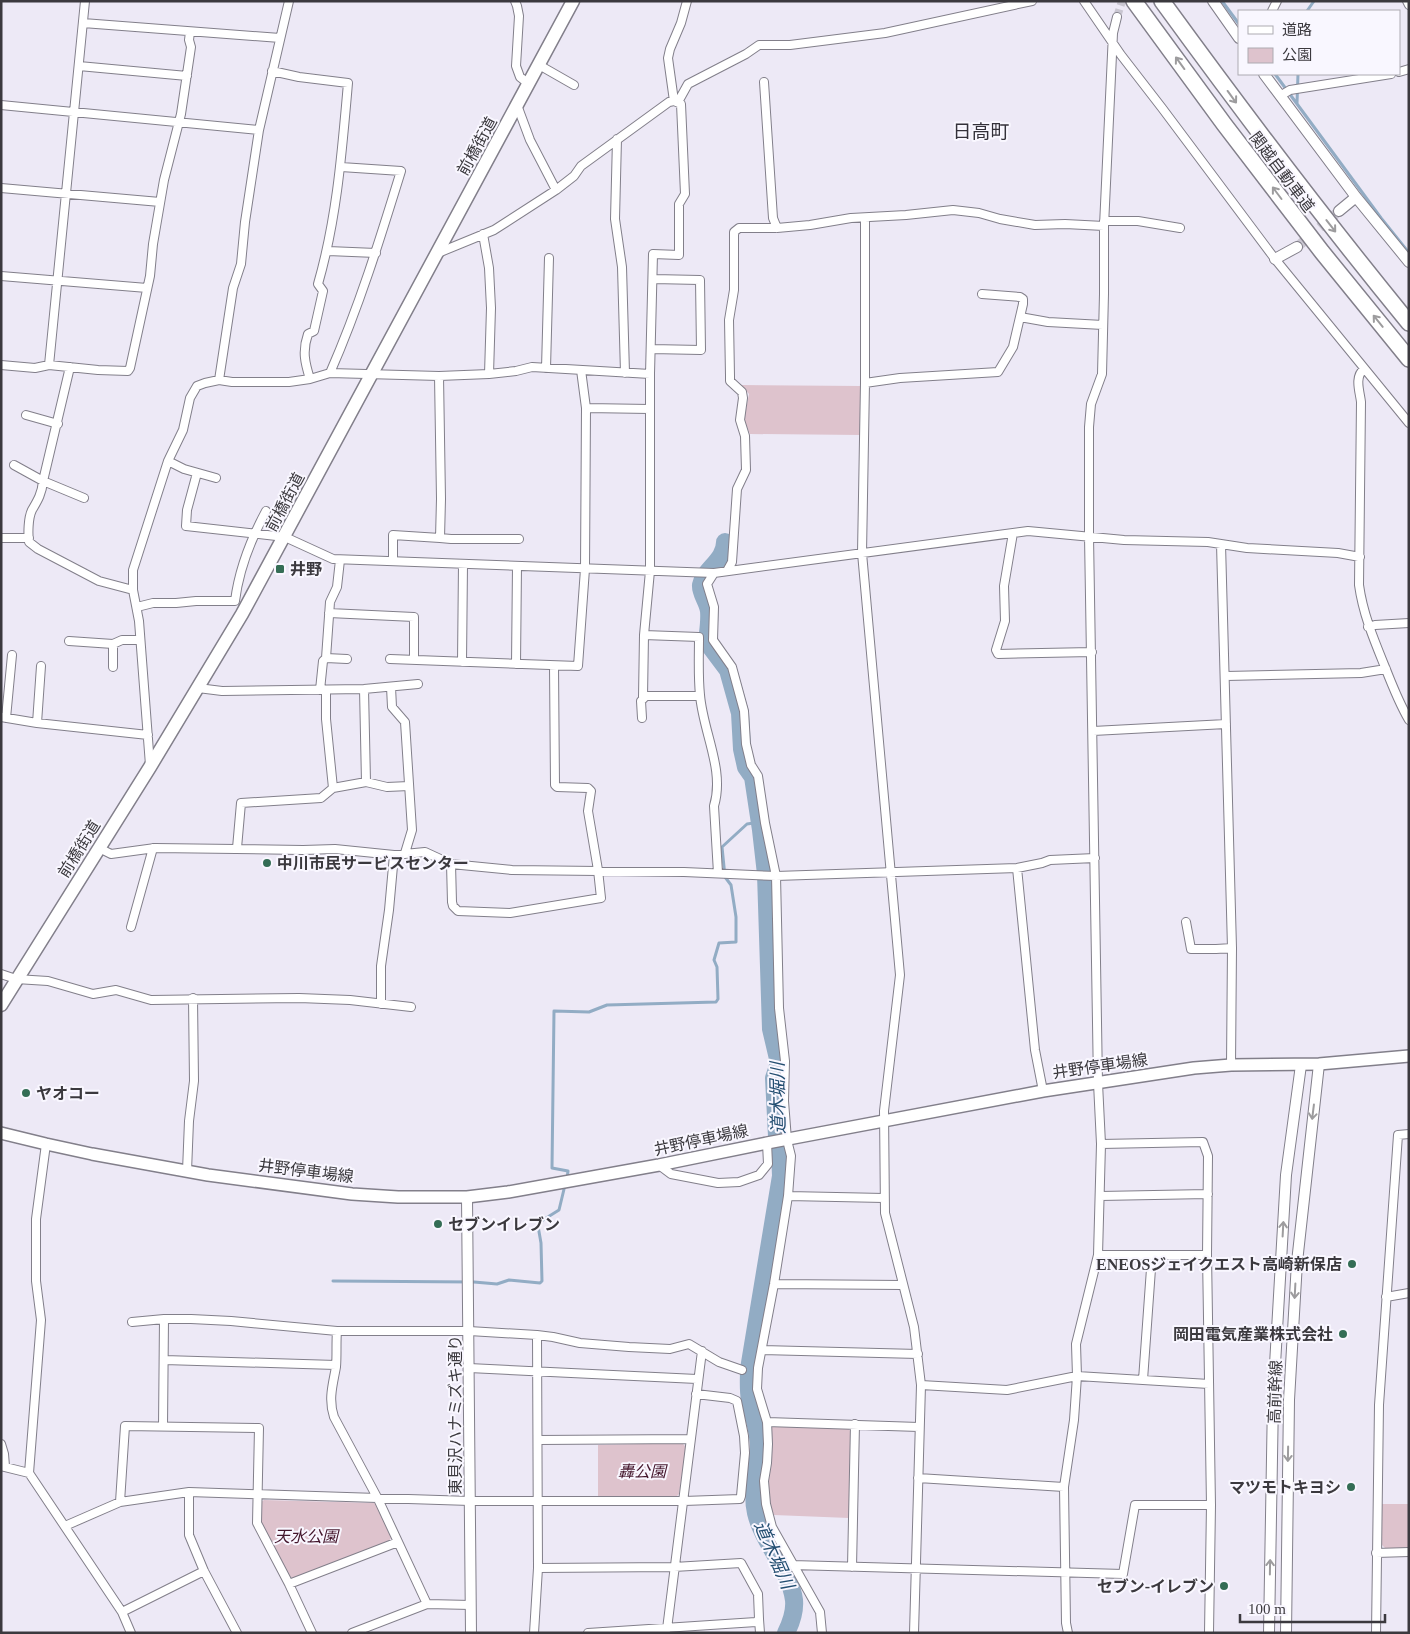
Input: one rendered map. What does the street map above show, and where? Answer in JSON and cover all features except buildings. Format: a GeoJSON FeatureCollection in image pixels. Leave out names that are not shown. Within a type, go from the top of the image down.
{"type":"FeatureCollection","features":[{"type":"Feature","properties":{"kind":"highway","name":"関越自動車道"},"geometry":{"type":"LineString","coordinates":[[1134,1],[1305,230],[1409,359]]}},
{"type":"Feature","properties":{"kind":"highway","name":"関越自動車道"},"geometry":{"type":"LineString","coordinates":[[1162,1],[1241,110],[1340,239],[1409,323]]}},
{"type":"Feature","properties":{"kind":"main road","name":"前橋街道"},"geometry":{"type":"LineString","coordinates":[[1,1005],[150,767],[254,592],[573,1]]}},
{"type":"Feature","properties":{"kind":"main road","name":"井野停車場線"},"geometry":{"type":"LineString","coordinates":[[1,1133],[46,1144],[188,1171],[352,1194],[398,1197],[467,1196],[532,1188],[659,1165],[1043,1091],[1194,1068],[1231,1065],[1319,1064],[1409,1056]]}},
{"type":"Feature","properties":{"kind":"street"},"geometry":{"type":"LineString","coordinates":[[49,365],[85,1]]}},
{"type":"Feature","properties":{"kind":"street"},"geometry":{"type":"LineString","coordinates":[[219,380],[232,288],[242,264],[245,222],[259,130],[289,1]]}},
{"type":"Feature","properties":{"kind":"street"},"geometry":{"type":"LineString","coordinates":[[515,1],[519,16],[516,66],[520,77],[529,84]]}},
{"type":"Feature","properties":{"kind":"street"},"geometry":{"type":"LineString","coordinates":[[676,101],[668,58],[687,1]]}},
{"type":"Feature","properties":{"kind":"street"},"geometry":{"type":"LineString","coordinates":[[676,101],[688,84],[746,54],[759,45],[790,45],[884,33],[1032,1]]}},
{"type":"Feature","properties":{"kind":"street"},"geometry":{"type":"LineString","coordinates":[[1084,1],[1112,44],[1275,259],[1409,423]]}},
{"type":"Feature","properties":{"kind":"street"},"geometry":{"type":"LineString","coordinates":[[1213,1],[1238,37]]}},
{"type":"Feature","properties":{"kind":"street"},"geometry":{"type":"LineString","coordinates":[[1407,1],[1409,5]]}},
{"type":"Feature","properties":{"kind":"street"},"geometry":{"type":"LineString","coordinates":[[1068,1633],[1064,1572],[1064,1487],[1074,1420],[1078,1376],[1076,1344],[1098,1255],[1100,1196],[1101,1144],[1098,1083],[1089,536],[1090,415],[1102,374],[1104,224],[1112,44],[1118,17]]}},
{"type":"Feature","properties":{"kind":"street"},"geometry":{"type":"LineString","coordinates":[[83,23],[280,38]]}},
{"type":"Feature","properties":{"kind":"street"},"geometry":{"type":"LineString","coordinates":[[1,365],[35,368],[49,365],[98,370],[128,370],[132,361],[137,329],[144,310],[160,202],[179,122],[191,47],[189,40],[190,32]]}},
{"type":"Feature","properties":{"kind":"street"},"geometry":{"type":"LineString","coordinates":[[539,65],[574,85]]}},
{"type":"Feature","properties":{"kind":"street"},"geometry":{"type":"LineString","coordinates":[[79,66],[187,76]]}},
{"type":"Feature","properties":{"kind":"street"},"geometry":{"type":"LineString","coordinates":[[272,71],[299,77],[348,83],[341,167],[328,251],[318,284],[323,291],[314,332],[308,334],[304,345],[304,361],[310,379]]}},
{"type":"Feature","properties":{"kind":"street"},"geometry":{"type":"LineString","coordinates":[[1265,75],[1356,197],[1409,262]]}},
{"type":"Feature","properties":{"kind":"street"},"geometry":{"type":"LineString","coordinates":[[1280,96],[1290,90],[1385,75]]}},
{"type":"Feature","properties":{"kind":"street"},"geometry":{"type":"LineString","coordinates":[[764,82],[774,218],[777,228]]}},
{"type":"Feature","properties":{"kind":"street"},"geometry":{"type":"LineString","coordinates":[[437,253],[494,230],[556,190],[574,176],[581,166],[669,102],[676,101],[681,104],[685,194],[679,204],[679,255],[653,254],[650,374],[650,571],[644,635],[642,718]]}},
{"type":"Feature","properties":{"kind":"street"},"geometry":{"type":"LineString","coordinates":[[1,105],[259,130]]}},
{"type":"Feature","properties":{"kind":"street"},"geometry":{"type":"LineString","coordinates":[[517,105],[530,140],[556,190]]}},
{"type":"Feature","properties":{"kind":"street"},"geometry":{"type":"LineString","coordinates":[[617,139],[615,219],[622,267],[625,373]]}},
{"type":"Feature","properties":{"kind":"street"},"geometry":{"type":"LineString","coordinates":[[330,373],[376,253],[401,171],[341,167]]}},
{"type":"Feature","properties":{"kind":"street"},"geometry":{"type":"LineString","coordinates":[[1,188],[160,202]]}},
{"type":"Feature","properties":{"kind":"street"},"geometry":{"type":"LineString","coordinates":[[1338,211],[1356,197]]}},
{"type":"Feature","properties":{"kind":"street"},"geometry":{"type":"LineString","coordinates":[[727,571],[732,562],[738,489],[746,470],[745,436],[740,420],[742,392],[730,381],[729,320],[734,290],[733,237],[734,232],[739,228],[777,228],[851,218],[962,210],[1000,219],[1035,224],[1138,222],[1180,228]]}},
{"type":"Feature","properties":{"kind":"street"},"geometry":{"type":"LineString","coordinates":[[865,218],[862,553],[900,974],[884,1122],[884,1198],[885,1213],[914,1327],[921,1385],[914,1633]]}},
{"type":"Feature","properties":{"kind":"street"},"geometry":{"type":"LineString","coordinates":[[483,234],[490,276],[489,374]]}},
{"type":"Feature","properties":{"kind":"street"},"geometry":{"type":"LineString","coordinates":[[1275,259],[1297,246]]}},
{"type":"Feature","properties":{"kind":"street"},"geometry":{"type":"LineString","coordinates":[[328,251],[376,253]]}},
{"type":"Feature","properties":{"kind":"street"},"geometry":{"type":"LineString","coordinates":[[546,368],[549,258]]}},
{"type":"Feature","properties":{"kind":"street"},"geometry":{"type":"LineString","coordinates":[[1,276],[147,288]]}},
{"type":"Feature","properties":{"kind":"street"},"geometry":{"type":"LineString","coordinates":[[652,350],[701,350],[700,280],[653,279]]}},
{"type":"Feature","properties":{"kind":"street"},"geometry":{"type":"LineString","coordinates":[[865,383],[900,378],[997,373],[1000,371],[1013,347],[1024,301],[1022,298],[982,294]]}},
{"type":"Feature","properties":{"kind":"street"},"geometry":{"type":"LineString","coordinates":[[1020,317],[1048,322],[1103,325]]}},
{"type":"Feature","properties":{"kind":"street"},"geometry":{"type":"LineString","coordinates":[[70,367],[40,498],[31,512],[30,542],[38,549],[99,581],[133,590]]}},
{"type":"Feature","properties":{"kind":"street"},"geometry":{"type":"LineString","coordinates":[[150,767],[137,607],[133,590],[133,570],[168,461],[183,430],[192,392],[198,386],[219,380],[232,382],[289,382],[310,379],[330,373],[439,376],[516,372],[532,367],[650,374]]}},
{"type":"Feature","properties":{"kind":"street"},"geometry":{"type":"LineString","coordinates":[[1364,369],[1359,377],[1361,402],[1360,585],[1362,604],[1368,627],[1409,720]]}},
{"type":"Feature","properties":{"kind":"street"},"geometry":{"type":"LineString","coordinates":[[390,659],[578,666],[585,568],[586,408],[581,370]]}},
{"type":"Feature","properties":{"kind":"street"},"geometry":{"type":"LineString","coordinates":[[439,376],[440,538]]}},
{"type":"Feature","properties":{"kind":"street"},"geometry":{"type":"LineString","coordinates":[[586,408],[650,409]]}},
{"type":"Feature","properties":{"kind":"street"},"geometry":{"type":"LineString","coordinates":[[26,415],[58,424]]}},
{"type":"Feature","properties":{"kind":"street"},"geometry":{"type":"LineString","coordinates":[[168,461],[197,473],[216,478]]}},
{"type":"Feature","properties":{"kind":"street"},"geometry":{"type":"LineString","coordinates":[[14,465],[43,481],[84,498]]}},
{"type":"Feature","properties":{"kind":"street"},"geometry":{"type":"LineString","coordinates":[[197,473],[186,526],[285,537],[332,559],[340,560],[714,573],[1028,532],[1089,536],[1116,540],[1208,542],[1247,548],[1360,557]]}},
{"type":"Feature","properties":{"kind":"street"},"geometry":{"type":"LineString","coordinates":[[137,607],[152,603],[235,600],[237,587],[255,534],[266,511]]}},
{"type":"Feature","properties":{"kind":"street"},"geometry":{"type":"LineString","coordinates":[[1013,533],[1004,586],[1005,621],[996,650],[998,654],[1092,652]]}},
{"type":"Feature","properties":{"kind":"street"},"geometry":{"type":"LineString","coordinates":[[393,562],[393,535],[451,539],[519,540]]}},
{"type":"Feature","properties":{"kind":"street"},"geometry":{"type":"LineString","coordinates":[[1,538],[29,538]]}},
{"type":"Feature","properties":{"kind":"street"},"geometry":{"type":"LineString","coordinates":[[1221,544],[1232,948],[1231,1065]]}},
{"type":"Feature","properties":{"kind":"street"},"geometry":{"type":"LineString","coordinates":[[333,788],[323,690],[323,661],[326,658],[330,602],[337,588],[340,560]]}},
{"type":"Feature","properties":{"kind":"street"},"geometry":{"type":"LineString","coordinates":[[462,662],[463,564]]}},
{"type":"Feature","properties":{"kind":"street"},"geometry":{"type":"LineString","coordinates":[[516,566],[516,664]]}},
{"type":"Feature","properties":{"kind":"street"},"geometry":{"type":"LineString","coordinates":[[714,573],[707,584],[714,607],[713,640],[732,667],[744,711],[746,744],[751,765],[758,776],[776,876],[779,1008],[785,1061],[784,1101],[787,1140],[791,1156],[788,1196],[758,1368],[757,1389],[767,1422],[768,1463],[764,1481],[766,1504],[772,1527],[820,1612],[822,1633]]}},
{"type":"Feature","properties":{"kind":"street"},"geometry":{"type":"LineString","coordinates":[[237,587],[254,592]]}},
{"type":"Feature","properties":{"kind":"street"},"geometry":{"type":"LineString","coordinates":[[329,613],[414,617],[414,660]]}},
{"type":"Feature","properties":{"kind":"street"},"geometry":{"type":"LineString","coordinates":[[1368,627],[1409,623]]}},
{"type":"Feature","properties":{"kind":"street"},"geometry":{"type":"LineString","coordinates":[[644,635],[699,637],[700,696],[716,771],[717,798],[714,806],[718,873]]}},
{"type":"Feature","properties":{"kind":"street"},"geometry":{"type":"LineString","coordinates":[[69,641],[113,644],[122,640],[140,640]]}},
{"type":"Feature","properties":{"kind":"street"},"geometry":{"type":"LineString","coordinates":[[113,644],[113,668]]}},
{"type":"Feature","properties":{"kind":"street"},"geometry":{"type":"LineString","coordinates":[[12,655],[3,717],[37,723],[148,735]]}},
{"type":"Feature","properties":{"kind":"street"},"geometry":{"type":"LineString","coordinates":[[326,658],[347,659]]}},
{"type":"Feature","properties":{"kind":"street"},"geometry":{"type":"LineString","coordinates":[[37,723],[40,666]]}},
{"type":"Feature","properties":{"kind":"street"},"geometry":{"type":"LineString","coordinates":[[451,864],[453,906],[458,911],[510,913],[601,898],[588,811],[591,791],[588,788],[557,787],[555,785],[554,666]]}},
{"type":"Feature","properties":{"kind":"street"},"geometry":{"type":"LineString","coordinates":[[1226,676],[1361,673],[1386,669]]}},
{"type":"Feature","properties":{"kind":"street"},"geometry":{"type":"LineString","coordinates":[[198,688],[222,691],[323,690],[364,689],[418,684]]}},
{"type":"Feature","properties":{"kind":"street"},"geometry":{"type":"LineString","coordinates":[[391,687],[392,707],[405,722],[412,830],[405,853]]}},
{"type":"Feature","properties":{"kind":"street"},"geometry":{"type":"LineString","coordinates":[[364,689],[366,782]]}},
{"type":"Feature","properties":{"kind":"street"},"geometry":{"type":"LineString","coordinates":[[643,697],[700,696]]}},
{"type":"Feature","properties":{"kind":"street"},"geometry":{"type":"LineString","coordinates":[[1093,731],[1226,724]]}},
{"type":"Feature","properties":{"kind":"street"},"geometry":{"type":"LineString","coordinates":[[236,848],[241,803],[321,798],[333,788],[366,782],[387,787],[410,786]]}},
{"type":"Feature","properties":{"kind":"street"},"geometry":{"type":"LineString","coordinates":[[99,848],[110,854],[153,848],[335,849],[394,855],[424,852],[451,864],[512,870],[598,870],[776,876],[1017,868],[1050,860],[1095,858]]}},
{"type":"Feature","properties":{"kind":"street"},"geometry":{"type":"LineString","coordinates":[[131,927],[153,848]]}},
{"type":"Feature","properties":{"kind":"street"},"geometry":{"type":"LineString","coordinates":[[381,1004],[381,966],[394,855]]}},
{"type":"Feature","properties":{"kind":"street"},"geometry":{"type":"LineString","coordinates":[[1017,868],[1035,1050],[1043,1091]]}},
{"type":"Feature","properties":{"kind":"street"},"geometry":{"type":"LineString","coordinates":[[1186,922],[1191,949],[1232,948]]}},
{"type":"Feature","properties":{"kind":"street"},"geometry":{"type":"LineString","coordinates":[[1,974],[16,979],[48,982],[93,994],[116,990],[151,1000],[299,998],[350,1000],[411,1007]]}},
{"type":"Feature","properties":{"kind":"street"},"geometry":{"type":"LineString","coordinates":[[188,1171],[189,1121],[194,1081],[193,998]]}},
{"type":"Feature","properties":{"kind":"street","name":"高前幹線"},"geometry":{"type":"LineString","coordinates":[[1286,1633],[1289,1400],[1297,1262],[1319,1064]]}},
{"type":"Feature","properties":{"kind":"street","name":"高前幹線"},"geometry":{"type":"LineString","coordinates":[[1269,1633],[1274,1389],[1286,1175],[1301,1065]]}},
{"type":"Feature","properties":{"kind":"street"},"geometry":{"type":"LineString","coordinates":[[1376,1633],[1379,1406],[1386,1297],[1398,1135],[1409,1134]]}},
{"type":"Feature","properties":{"kind":"street"},"geometry":{"type":"LineString","coordinates":[[1101,1144],[1203,1142],[1208,1156],[1207,1255],[1211,1505],[1209,1633]]}},
{"type":"Feature","properties":{"kind":"street"},"geometry":{"type":"LineString","coordinates":[[659,1165],[671,1174],[718,1183],[739,1182],[759,1175],[768,1164],[767,1143]]}},
{"type":"Feature","properties":{"kind":"street"},"geometry":{"type":"LineString","coordinates":[[46,1144],[36,1219],[36,1281],[40,1320],[29,1473],[122,1612],[132,1633]]}},
{"type":"Feature","properties":{"kind":"street"},"geometry":{"type":"LineString","coordinates":[[1100,1196],[1208,1194]]}},
{"type":"Feature","properties":{"kind":"street","name":"東貝沢ハナミズキ通り"},"geometry":{"type":"LineString","coordinates":[[467,1196],[471,1633]]}},
{"type":"Feature","properties":{"kind":"street"},"geometry":{"type":"LineString","coordinates":[[788,1196],[884,1198]]}},
{"type":"Feature","properties":{"kind":"street"},"geometry":{"type":"LineString","coordinates":[[1098,1255],[1207,1255]]}},
{"type":"Feature","properties":{"kind":"street"},"geometry":{"type":"LineString","coordinates":[[1143,1380],[1152,1255]]}},
{"type":"Feature","properties":{"kind":"street"},"geometry":{"type":"LineString","coordinates":[[774,1284],[903,1286]]}},
{"type":"Feature","properties":{"kind":"street"},"geometry":{"type":"LineString","coordinates":[[1386,1297],[1409,1293]]}},
{"type":"Feature","properties":{"kind":"street"},"geometry":{"type":"LineString","coordinates":[[162,1426],[164,1319]]}},
{"type":"Feature","properties":{"kind":"street"},"geometry":{"type":"LineString","coordinates":[[132,1322],[164,1319],[231,1321],[337,1331],[469,1331],[537,1335],[580,1343],[670,1349],[689,1344],[719,1362],[742,1370]]}},
{"type":"Feature","properties":{"kind":"street"},"geometry":{"type":"LineString","coordinates":[[337,1331],[336,1365],[330,1400],[331,1408],[378,1499],[427,1604]]}},
{"type":"Feature","properties":{"kind":"street"},"geometry":{"type":"LineString","coordinates":[[534,1633],[538,1568],[537,1335]]}},
{"type":"Feature","properties":{"kind":"street"},"geometry":{"type":"LineString","coordinates":[[762,1350],[918,1354]]}},
{"type":"Feature","properties":{"kind":"street"},"geometry":{"type":"LineString","coordinates":[[667,1629],[702,1351]]}},
{"type":"Feature","properties":{"kind":"street"},"geometry":{"type":"LineString","coordinates":[[164,1360],[336,1365]]}},
{"type":"Feature","properties":{"kind":"street"},"geometry":{"type":"LineString","coordinates":[[469,1368],[698,1379]]}},
{"type":"Feature","properties":{"kind":"street"},"geometry":{"type":"LineString","coordinates":[[921,1385],[1007,1390],[1078,1376],[1209,1384]]}},
{"type":"Feature","properties":{"kind":"street"},"geometry":{"type":"LineString","coordinates":[[65,1526],[120,1502],[189,1492],[470,1501],[684,1501],[740,1499],[745,1452],[737,1401],[730,1398],[696,1394]]}},
{"type":"Feature","properties":{"kind":"street"},"geometry":{"type":"LineString","coordinates":[[767,1422],[919,1427]]}},
{"type":"Feature","properties":{"kind":"street"},"geometry":{"type":"LineString","coordinates":[[852,1567],[855,1424]]}},
{"type":"Feature","properties":{"kind":"street"},"geometry":{"type":"LineString","coordinates":[[120,1502],[125,1426],[259,1428],[256,1523],[289,1584],[312,1633]]}},
{"type":"Feature","properties":{"kind":"street"},"geometry":{"type":"LineString","coordinates":[[538,1440],[690,1438]]}},
{"type":"Feature","properties":{"kind":"street"},"geometry":{"type":"LineString","coordinates":[[1,1444],[4,1454],[3,1466],[29,1473]]}},
{"type":"Feature","properties":{"kind":"street"},"geometry":{"type":"LineString","coordinates":[[918,1478],[1064,1487]]}},
{"type":"Feature","properties":{"kind":"street"},"geometry":{"type":"LineString","coordinates":[[189,1492],[189,1535],[204,1570],[238,1633]]}},
{"type":"Feature","properties":{"kind":"street"},"geometry":{"type":"LineString","coordinates":[[792,1565],[1123,1574],[1135,1505],[1211,1505]]}},
{"type":"Feature","properties":{"kind":"street"},"geometry":{"type":"LineString","coordinates":[[289,1584],[398,1542]]}},
{"type":"Feature","properties":{"kind":"street"},"geometry":{"type":"LineString","coordinates":[[1376,1552],[1409,1552]]}},
{"type":"Feature","properties":{"kind":"street"},"geometry":{"type":"LineString","coordinates":[[538,1568],[741,1563],[758,1594],[760,1633]]}},
{"type":"Feature","properties":{"kind":"street"},"geometry":{"type":"LineString","coordinates":[[122,1612],[204,1570]]}},
{"type":"Feature","properties":{"kind":"street"},"geometry":{"type":"LineString","coordinates":[[352,1633],[368,1630],[427,1604],[470,1605]]}},
{"type":"Feature","properties":{"kind":"street"},"geometry":{"type":"LineString","coordinates":[[588,1633],[756,1622],[759,1619]]}},
{"type":"Feature","properties":{"kind":"green space"},"geometry":{"type":"Polygon","coordinates":[[[741,385],[861,386],[861,435],[750,434],[744,420],[749,394],[741,385]]]}},
{"type":"Feature","properties":{"kind":"green space"},"geometry":{"type":"Polygon","coordinates":[[[775,1425],[848,1428],[851,1432],[849,1518],[774,1515],[769,1501],[768,1488],[771,1428],[775,1425]]]}},
{"type":"Feature","properties":{"kind":"green space","name":"轟公園"},"geometry":{"type":"Polygon","coordinates":[[[682,1443],[686,1447],[679,1494],[676,1497],[598,1498],[598,1445],[682,1443]]]}},
{"type":"Feature","properties":{"kind":"green space","name":"天水公園"},"geometry":{"type":"Polygon","coordinates":[[[264,1500],[374,1503],[378,1505],[391,1538],[389,1541],[293,1578],[288,1576],[262,1526],[260,1520],[261,1502],[264,1500]]]}},
{"type":"Feature","properties":{"kind":"green space"},"geometry":{"type":"Polygon","coordinates":[[[1381,1504],[1409,1504],[1409,1548],[1385,1548],[1382,1545],[1381,1504]]]}},
{"type":"Feature","properties":{"kind":"waterway"},"geometry":{"type":"LineString","coordinates":[[1222,1],[1238,23]]}},
{"type":"Feature","properties":{"kind":"waterway"},"geometry":{"type":"LineString","coordinates":[[1308,10],[1314,1]]}},
{"type":"Feature","properties":{"kind":"waterway"},"geometry":{"type":"LineString","coordinates":[[1276,75],[1409,253]]}},
{"type":"Feature","properties":{"kind":"waterway"},"geometry":{"type":"LineString","coordinates":[[1297,103],[1298,75]]}},
{"type":"Feature","properties":{"kind":"waterway","name":"道木堀川"},"geometry":{"type":"LineString","coordinates":[[725,542],[722,554],[706,574],[701,588],[709,611],[707,642],[728,670],[740,713],[742,749],[746,767],[753,777],[766,874],[771,1029],[779,1063],[774,1078],[781,1176],[749,1369],[749,1388],[759,1442],[754,1489],[756,1513],[764,1535],[792,1589],[794,1600],[794,1608],[786,1633]]}},
{"type":"Feature","properties":{"kind":"waterway"},"geometry":{"type":"LineString","coordinates":[[567,1179],[568,1171],[552,1168],[554,1011],[589,1012],[607,1005],[716,1002],[718,999],[717,967],[714,960],[719,943],[736,942],[736,917],[731,885],[725,877],[722,847],[747,824],[760,822]]}},
{"type":"Feature","properties":{"kind":"waterway"},"geometry":{"type":"LineString","coordinates":[[333,1281],[474,1282],[497,1284],[509,1280],[540,1283],[542,1281],[541,1243],[538,1226],[543,1220],[559,1210],[565,1185]]}},
{"type":"Feature","properties":{"kind":"tunnel"},"geometry":{"type":"LineString","coordinates":[[1117,17],[1122,1]]}},
{"type":"Feature","properties":{"kind":"tunnel"},"geometry":{"type":"LineString","coordinates":[[1297,247],[1339,211]]}},
{"type":"Feature","properties":{"kind":"place","name":"井野"},"geometry":{"type":"Point","coordinates":[280,569]}},
{"type":"Feature","properties":{"kind":"place","name":"中川市民サービスセンター"},"geometry":{"type":"Point","coordinates":[267,863]}},
{"type":"Feature","properties":{"kind":"place","name":"ヤオコー"},"geometry":{"type":"Point","coordinates":[26,1093]}},
{"type":"Feature","properties":{"kind":"place","name":"セブンイレブン"},"geometry":{"type":"Point","coordinates":[438,1224]}},
{"type":"Feature","properties":{"kind":"place","name":"ENEOSジェイクエスト高崎新保店"},"geometry":{"type":"Point","coordinates":[1352,1264]}},
{"type":"Feature","properties":{"kind":"place","name":"岡田電気産業株式会社"},"geometry":{"type":"Point","coordinates":[1343,1334]}},
{"type":"Feature","properties":{"kind":"place","name":"マツモトキヨシ"},"geometry":{"type":"Point","coordinates":[1351,1487]}},
{"type":"Feature","properties":{"kind":"place","name":"セブン-イレブン"},"geometry":{"type":"Point","coordinates":[1224,1586]}},
{"type":"Feature","properties":{"kind":"district","name":"日高町"},"geometry":{"type":"Point","coordinates":[981,131]}}]}
